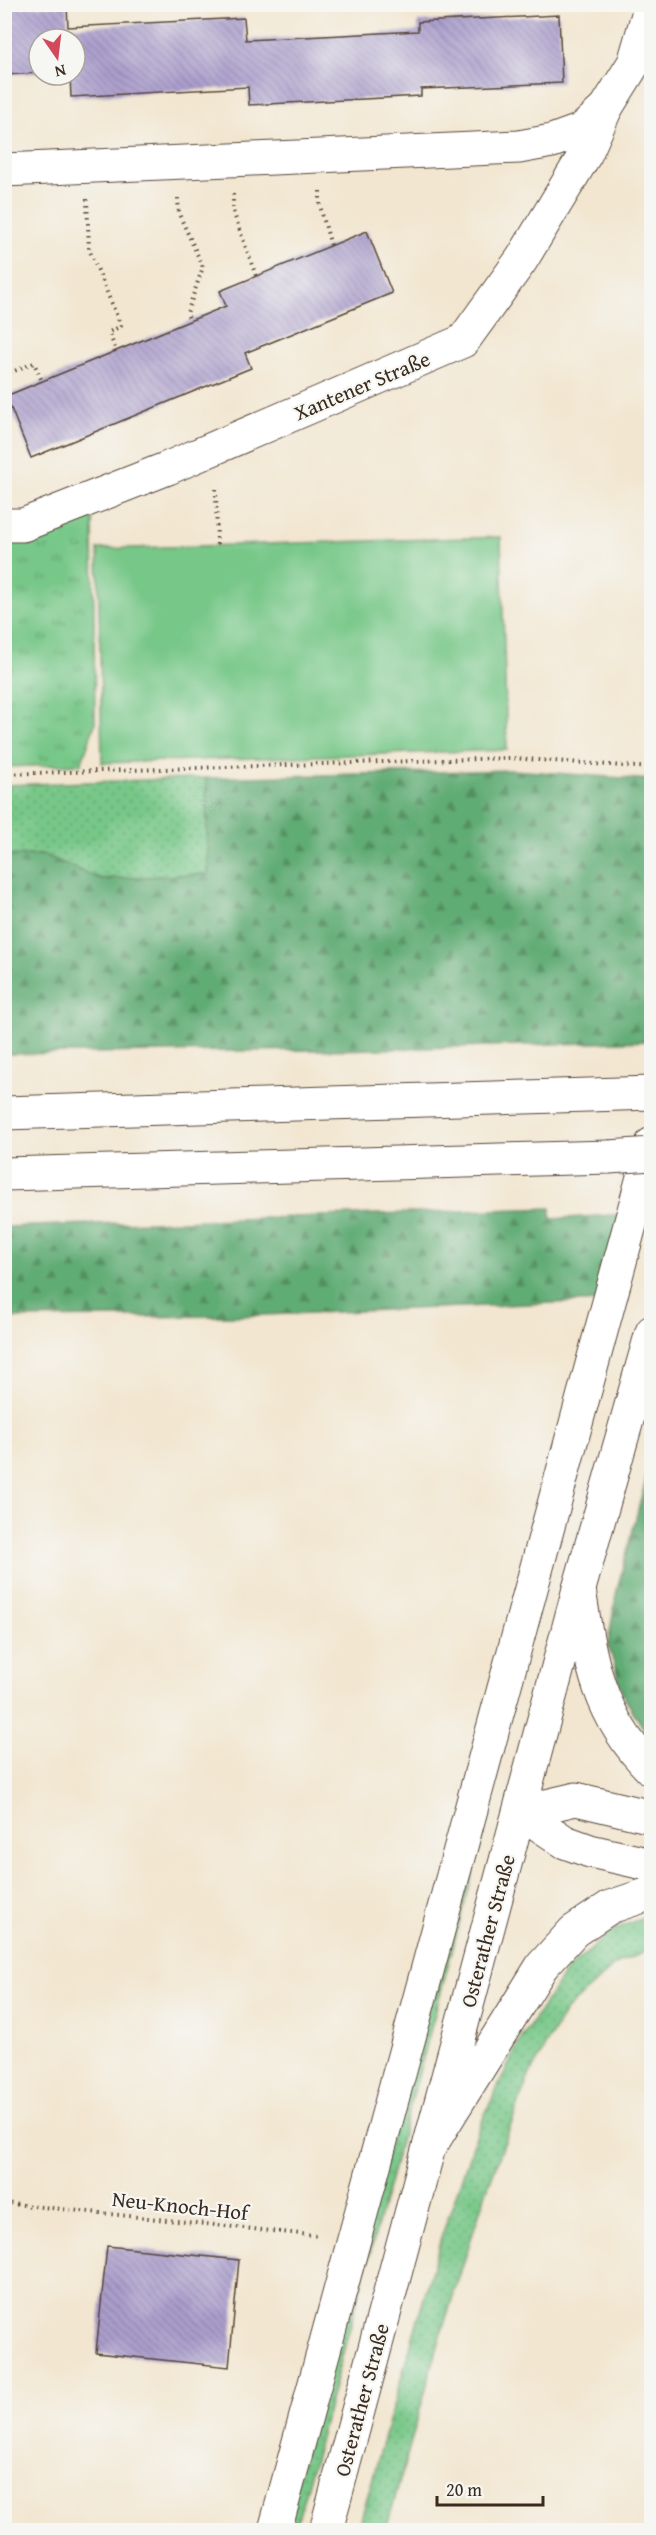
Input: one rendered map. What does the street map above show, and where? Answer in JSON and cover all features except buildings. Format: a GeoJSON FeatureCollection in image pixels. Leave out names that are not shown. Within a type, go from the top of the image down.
{"type":"FeatureCollection","features":[{"type":"Feature","properties":{"kind":"main road","name":"Xantener Straße"},"geometry":{"type":"LineString","coordinates":[[4,170],[530,145],[552,141],[582,130],[642,69],[651,4]]}},
{"type":"Feature","properties":{"kind":"main road","name":"Xantener Straße"},"geometry":{"type":"LineString","coordinates":[[4,525],[23,525],[168,468],[463,341],[533,240],[586,153],[606,108]]}},
{"type":"Feature","properties":{"kind":"main road"},"geometry":{"type":"LineString","coordinates":[[4,1113],[651,1093]]}},
{"type":"Feature","properties":{"kind":"main road"},"geometry":{"type":"LineString","coordinates":[[275,2530],[651,1144]]}},
{"type":"Feature","properties":{"kind":"main road"},"geometry":{"type":"LineString","coordinates":[[4,1174],[651,1154]]}},
{"type":"Feature","properties":{"kind":"main road","name":"Osterather Straße"},"geometry":{"type":"LineString","coordinates":[[326,2530],[432,2143],[579,1589],[651,1332]]}},
{"type":"Feature","properties":{"kind":"main road"},"geometry":{"type":"LineString","coordinates":[[579,1589],[590,1664],[608,1710],[634,1753],[651,1770]]}},
{"type":"Feature","properties":{"kind":"main road"},"geometry":{"type":"LineString","coordinates":[[520,1812],[576,1800],[651,1817]]}},
{"type":"Feature","properties":{"kind":"main road"},"geometry":{"type":"LineString","coordinates":[[520,1812],[565,1842],[590,1851],[651,1865]]}},
{"type":"Feature","properties":{"kind":"main road"},"geometry":{"type":"LineString","coordinates":[[432,2143],[542,1966],[583,1925],[610,1907],[651,1893]]}},
{"type":"Feature","properties":{"kind":"path"},"geometry":{"type":"LineString","coordinates":[[319,156],[320,206],[331,246]]}},
{"type":"Feature","properties":{"kind":"path"},"geometry":{"type":"LineString","coordinates":[[232,160],[233,211],[256,276]]}},
{"type":"Feature","properties":{"kind":"path"},"geometry":{"type":"LineString","coordinates":[[177,163],[178,214],[203,267],[188,313],[190,321]]}},
{"type":"Feature","properties":{"kind":"path"},"geometry":{"type":"LineString","coordinates":[[86,167],[89,249],[121,326],[109,332],[116,351]]}},
{"type":"Feature","properties":{"kind":"path"},"geometry":{"type":"LineString","coordinates":[[4,375],[34,363],[42,381]]}},
{"type":"Feature","properties":{"kind":"path"},"geometry":{"type":"LineString","coordinates":[[216,489],[217,546]]}},
{"type":"Feature","properties":{"kind":"path"},"geometry":{"type":"LineString","coordinates":[[4,774],[511,758],[651,768]]}},
{"type":"Feature","properties":{"kind":"path","name":"Neu-Knoch-Hof"},"geometry":{"type":"LineString","coordinates":[[4,2202],[353,2239]]}},
{"type":"Feature","properties":{"kind":"green space"},"geometry":{"type":"Polygon","coordinates":[[[93,517],[95,724],[81,764],[5,767],[4,545],[93,517]]]}},
{"type":"Feature","properties":{"kind":"green space"},"geometry":{"type":"Polygon","coordinates":[[[501,537],[507,750],[102,763],[98,549],[501,537]]]}},
{"type":"Feature","properties":{"kind":"green space"},"geometry":{"type":"Polygon","coordinates":[[[512,770],[651,780],[651,1041],[391,1049],[5,1054],[5,856],[44,855],[101,879],[208,874],[206,778],[512,770]]]}},
{"type":"Feature","properties":{"kind":"green space"},"geometry":{"type":"Polygon","coordinates":[[[206,778],[208,874],[101,879],[44,855],[5,856],[4,785],[206,778]]]}},
{"type":"Feature","properties":{"kind":"green space"},"geometry":{"type":"Polygon","coordinates":[[[551,1208],[551,1219],[627,1214],[603,1301],[239,1316],[5,1318],[4,1227],[551,1208]]]}},
{"type":"Feature","properties":{"kind":"green space"},"geometry":{"type":"Polygon","coordinates":[[[651,1461],[651,1741],[623,1695],[608,1644],[617,1590],[651,1461]]]}},
{"type":"Feature","properties":{"kind":"green space"},"geometry":{"type":"Polygon","coordinates":[[[485,1800],[492,1803],[295,2530],[283,2530],[485,1800]]]}},
{"type":"Feature","properties":{"kind":"green space"},"geometry":{"type":"Polygon","coordinates":[[[651,1914],[651,1949],[615,1965],[565,2011],[529,2076],[484,2198],[443,2328],[386,2530],[358,2530],[441,2238],[480,2125],[519,2042],[567,1970],[614,1930],[651,1914]]]}}]}
